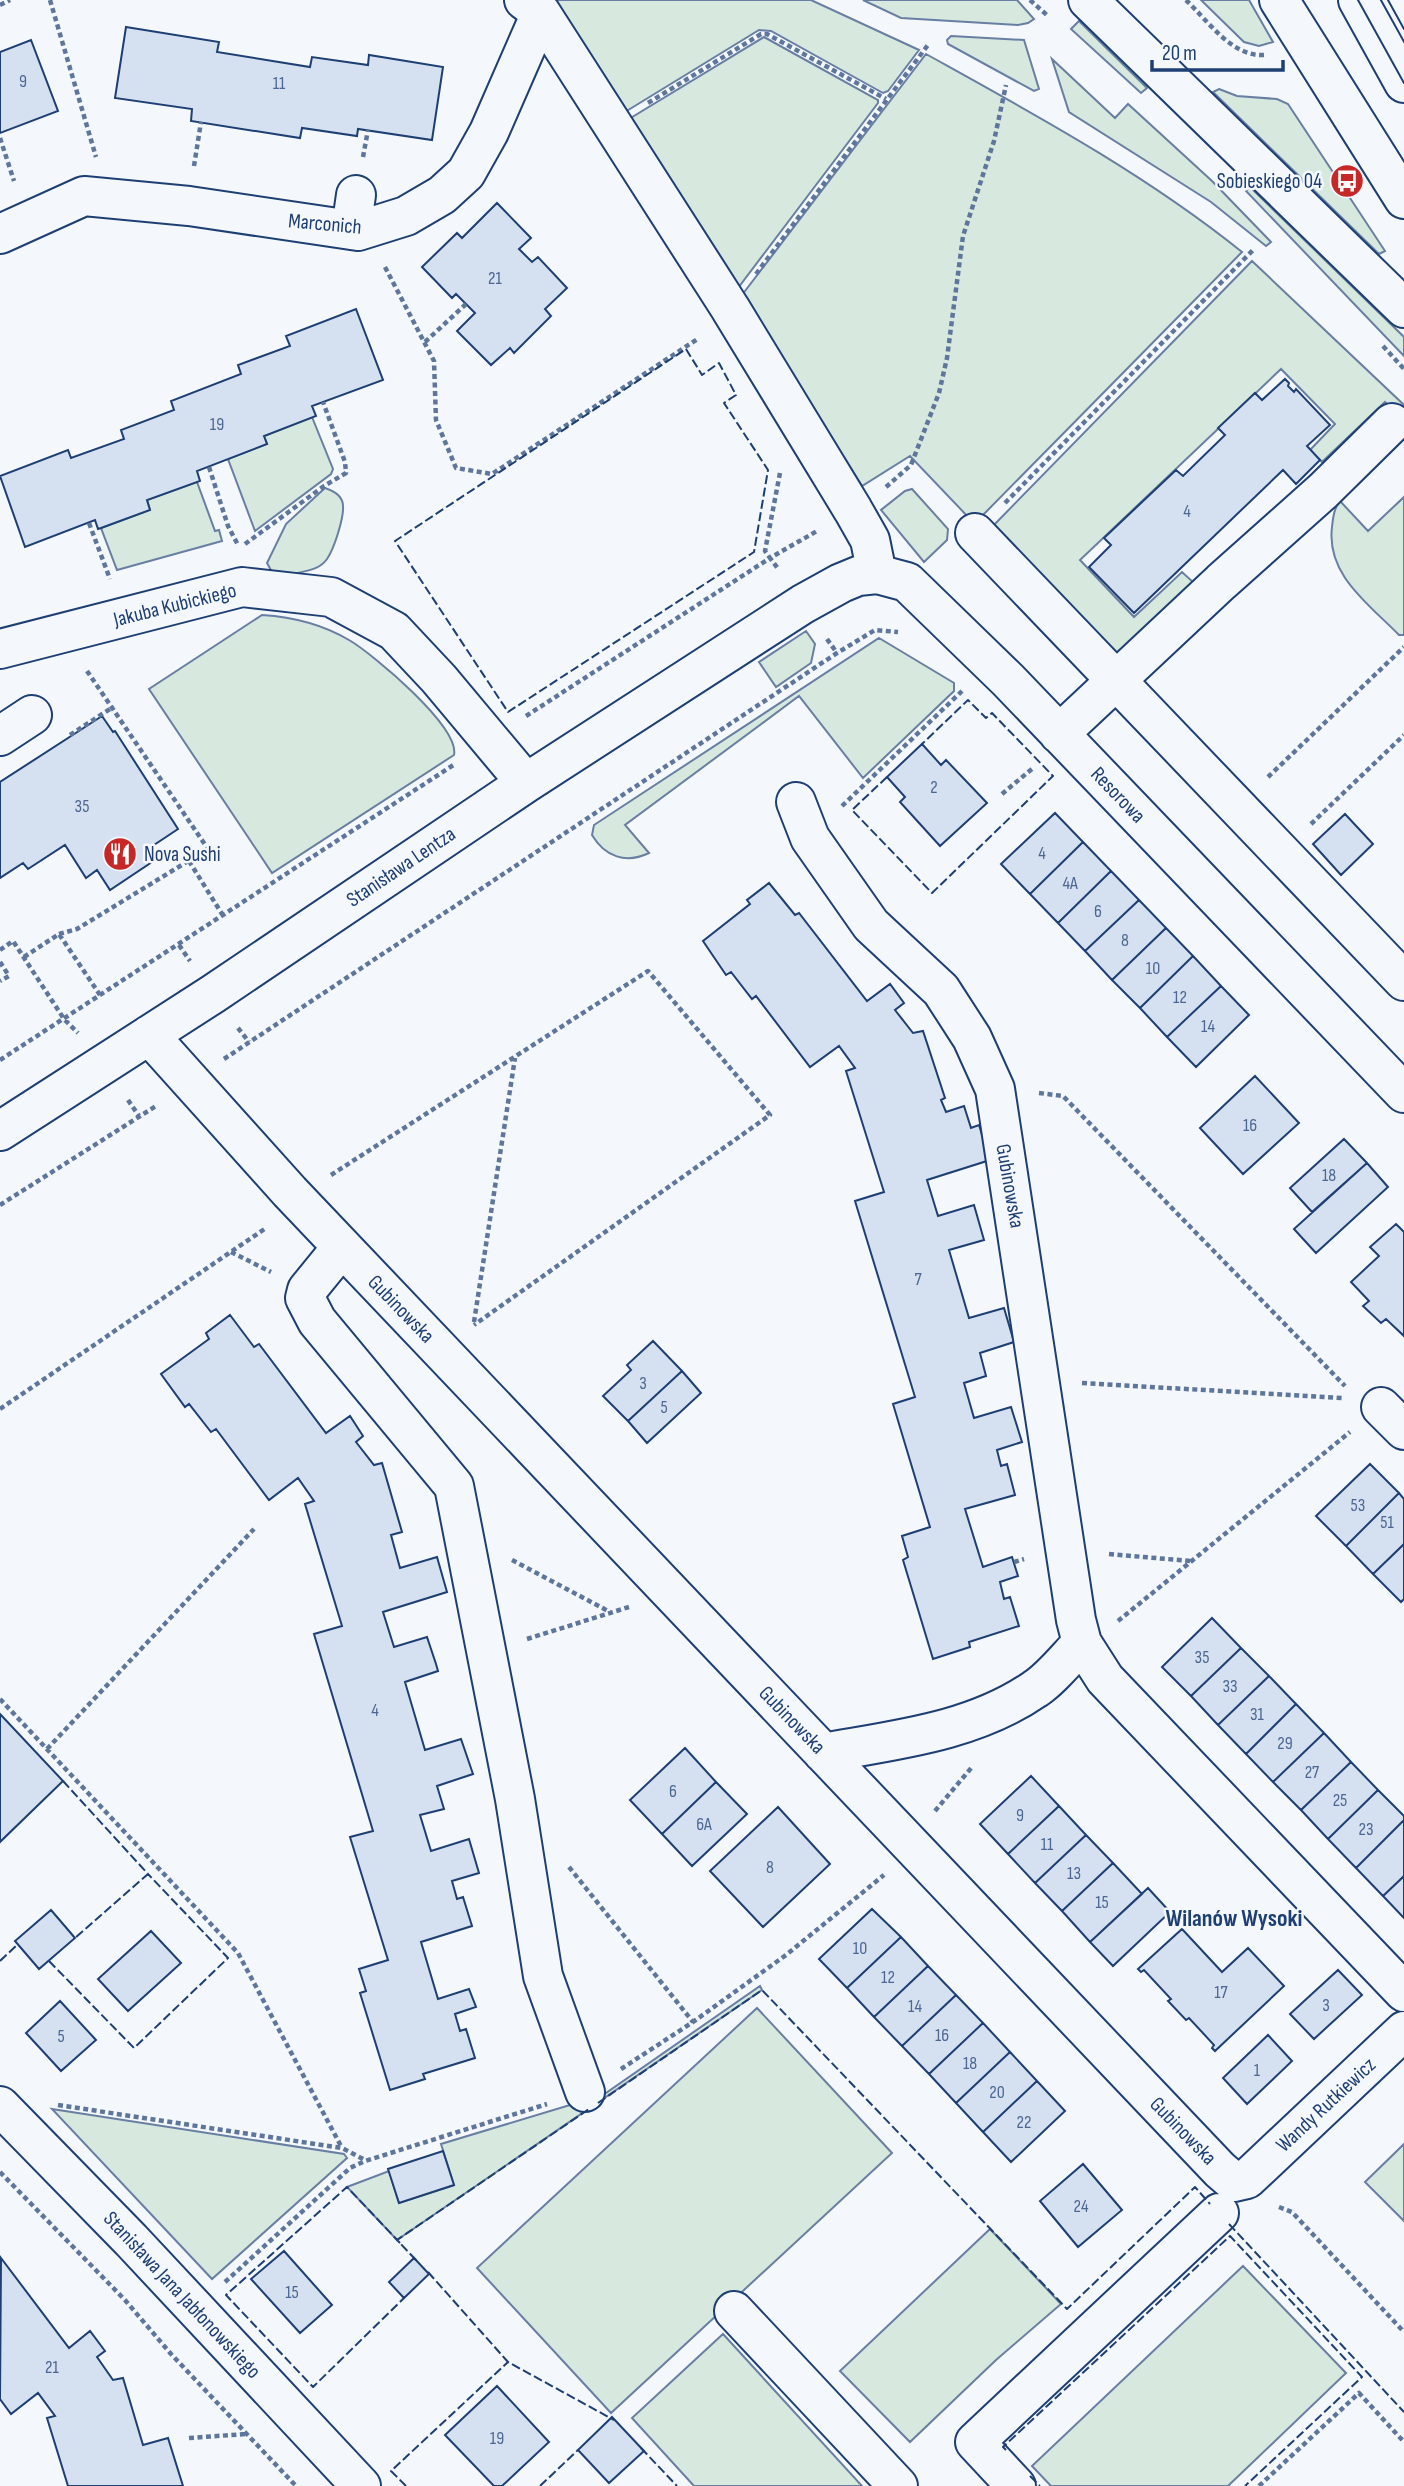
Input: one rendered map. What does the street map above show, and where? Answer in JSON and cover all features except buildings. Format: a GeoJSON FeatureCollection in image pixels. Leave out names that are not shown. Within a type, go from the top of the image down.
{"type":"FeatureCollection","features":[{"type":"Feature","properties":{"kind":"street"},"geometry":{"type":"LineString","coordinates":[[1088,0],[1404,308]]}},
{"type":"Feature","properties":{"kind":"street"},"geometry":{"type":"LineString","coordinates":[[1279,0],[1331,87],[1404,199]]}},
{"type":"Feature","properties":{"kind":"street"},"geometry":{"type":"LineString","coordinates":[[1358,0],[1404,83]]}},
{"type":"Feature","properties":{"kind":"street"},"geometry":{"type":"LineString","coordinates":[[533,7],[730,308],[870,540],[877,574],[793,590]]}},
{"type":"Feature","properties":{"kind":"street","name":"Marconich"},"geometry":{"type":"LineString","coordinates":[[0,234],[84,196],[358,219],[406,216],[442,195],[466,173],[489,132],[533,7]]}},
{"type":"Feature","properties":{"kind":"street"},"geometry":{"type":"LineString","coordinates":[[1049,748],[1221,582],[1323,491],[1392,423]]}},
{"type":"Feature","properties":{"kind":"street"},"geometry":{"type":"LineString","coordinates":[[975,533],[1404,981]]}},
{"type":"Feature","properties":{"kind":"street","name":"Resorowa"},"geometry":{"type":"LineString","coordinates":[[877,574],[907,582],[1049,748],[1404,1093]]}},
{"type":"Feature","properties":{"kind":"street","name":"Jakuba Kubickiego"},"geometry":{"type":"LineString","coordinates":[[0,649],[242,587],[331,597],[394,631],[439,679],[526,783]]}},
{"type":"Feature","properties":{"kind":"street","name":"Stanisława Lentza"},"geometry":{"type":"LineString","coordinates":[[0,1131],[149,1035],[526,783],[793,590]]}},
{"type":"Feature","properties":{"kind":"street"},"geometry":{"type":"LineString","coordinates":[[0,736],[32,715]]}},
{"type":"Feature","properties":{"kind":"street","name":"Gubinowska"},"geometry":{"type":"LineString","coordinates":[[796,802],[810,838],[871,925],[941,990],[972,1038],[995,1088],[1076,1620],[1082,1643],[1105,1679],[1404,1992]]}},
{"type":"Feature","properties":{"kind":"street","name":"Gubinowska"},"geometry":{"type":"LineString","coordinates":[[149,1035],[256,1155],[306,1187],[342,1247],[1220,2170],[1234,2182],[1247,2179]]}},
{"type":"Feature","properties":{"kind":"street"},"geometry":{"type":"LineString","coordinates":[[342,1247],[307,1290],[305,1298],[317,1321],[454,1486],[515,1799],[543,1976],[585,2092]]}},
{"type":"Feature","properties":{"kind":"street"},"geometry":{"type":"LineString","coordinates":[[823,1753],[936,1732],[979,1719],[1036,1689],[1082,1643]]}},
{"type":"Feature","properties":{"kind":"street","name":"Wandy Rutkiewicz"},"geometry":{"type":"LineString","coordinates":[[1247,2179],[1404,2031]]}},
{"type":"Feature","properties":{"kind":"street","name":"Stanisława Jana Jabłonowskiego"},"geometry":{"type":"LineString","coordinates":[[9,2115],[131,2240],[361,2486]]}},
{"type":"Feature","properties":{"kind":"street"},"geometry":{"type":"LineString","coordinates":[[1016,2486],[975,2442],[1219,2213]]}},
{"type":"Feature","properties":{"kind":"street"},"geometry":{"type":"LineString","coordinates":[[734,2311],[898,2486]]}},
{"type":"Feature","properties":{"kind":"path"},"geometry":{"type":"LineString","coordinates":[[0,5],[10,0]]}},
{"type":"Feature","properties":{"kind":"path"},"geometry":{"type":"LineString","coordinates":[[50,0],[97,162]]}},
{"type":"Feature","properties":{"kind":"path"},"geometry":{"type":"LineString","coordinates":[[1186,0],[1236,48],[1248,54],[1269,54]]}},
{"type":"Feature","properties":{"kind":"path"},"geometry":{"type":"LineString","coordinates":[[640,107],[761,34],[767,34],[886,99]]}},
{"type":"Feature","properties":{"kind":"path"},"geometry":{"type":"LineString","coordinates":[[751,281],[928,45]]}},
{"type":"Feature","properties":{"kind":"path"},"geometry":{"type":"LineString","coordinates":[[884,488],[911,465],[939,393],[947,358],[963,236],[994,141],[1006,85]]}},
{"type":"Feature","properties":{"kind":"path"},"geometry":{"type":"LineString","coordinates":[[194,167],[201,122]]}},
{"type":"Feature","properties":{"kind":"path"},"geometry":{"type":"LineString","coordinates":[[0,138],[7,161]]}},
{"type":"Feature","properties":{"kind":"path"},"geometry":{"type":"LineString","coordinates":[[358,219],[434,361],[436,420],[456,468],[492,474],[703,335]]}},
{"type":"Feature","properties":{"kind":"path"},"geometry":{"type":"LineString","coordinates":[[975,533],[1254,249]]}},
{"type":"Feature","properties":{"kind":"path"},"geometry":{"type":"LineString","coordinates":[[425,342],[466,304]]}},
{"type":"Feature","properties":{"kind":"path"},"geometry":{"type":"LineString","coordinates":[[239,548],[346,473],[345,462],[323,402]]}},
{"type":"Feature","properties":{"kind":"path"},"geometry":{"type":"LineString","coordinates":[[209,467],[228,526]]}},
{"type":"Feature","properties":{"kind":"path"},"geometry":{"type":"LineString","coordinates":[[89,523],[107,571]]}},
{"type":"Feature","properties":{"kind":"path"},"geometry":{"type":"LineString","coordinates":[[0,1060],[770,558],[818,531]]}},
{"type":"Feature","properties":{"kind":"path"},"geometry":{"type":"LineString","coordinates":[[770,558],[793,590]]}},
{"type":"Feature","properties":{"kind":"path"},"geometry":{"type":"LineString","coordinates":[[215,1065],[837,653],[874,630],[903,633]]}},
{"type":"Feature","properties":{"kind":"path"},"geometry":{"type":"LineString","coordinates":[[1237,807],[1404,648]]}},
{"type":"Feature","properties":{"kind":"path"},"geometry":{"type":"LineString","coordinates":[[24,957],[59,934],[77,929],[208,849],[82,663]]}},
{"type":"Feature","properties":{"kind":"path"},"geometry":{"type":"LineString","coordinates":[[810,838],[969,683]]}},
{"type":"Feature","properties":{"kind":"path"},"geometry":{"type":"LineString","coordinates":[[1281,853],[1404,735]]}},
{"type":"Feature","properties":{"kind":"path"},"geometry":{"type":"LineString","coordinates":[[1002,794],[1049,748]]}},
{"type":"Feature","properties":{"kind":"path"},"geometry":{"type":"LineString","coordinates":[[331,835],[334,841]]}},
{"type":"Feature","properties":{"kind":"path"},"geometry":{"type":"LineString","coordinates":[[189,861],[222,914]]}},
{"type":"Feature","properties":{"kind":"path"},"geometry":{"type":"LineString","coordinates":[[59,934],[100,995]]}},
{"type":"Feature","properties":{"kind":"path"},"geometry":{"type":"LineString","coordinates":[[0,950],[13,941],[64,1019]]}},
{"type":"Feature","properties":{"kind":"path"},"geometry":{"type":"LineString","coordinates":[[0,962],[9,976],[0,981]]}},
{"type":"Feature","properties":{"kind":"path"},"geometry":{"type":"LineString","coordinates":[[0,1409],[281,1217],[272,1207],[515,1057],[648,971],[771,1115],[465,1332]]}},
{"type":"Feature","properties":{"kind":"path"},"geometry":{"type":"LineString","coordinates":[[474,1325],[515,1057]]}},
{"type":"Feature","properties":{"kind":"path"},"geometry":{"type":"LineString","coordinates":[[995,1088],[1063,1096],[1381,1412]]}},
{"type":"Feature","properties":{"kind":"path"},"geometry":{"type":"LineString","coordinates":[[0,1205],[159,1104]]}},
{"type":"Feature","properties":{"kind":"path"},"geometry":{"type":"LineString","coordinates":[[1040,1381],[1381,1412]]}},
{"type":"Feature","properties":{"kind":"path"},"geometry":{"type":"LineString","coordinates":[[1082,1643],[1110,1627],[1381,1412]]}},
{"type":"Feature","properties":{"kind":"path"},"geometry":{"type":"LineString","coordinates":[[47,1749],[254,1529]]}},
{"type":"Feature","properties":{"kind":"path"},"geometry":{"type":"LineString","coordinates":[[463,1535],[610,1612]]}},
{"type":"Feature","properties":{"kind":"path"},"geometry":{"type":"LineString","coordinates":[[1098,1553],[1191,1562]]}},
{"type":"Feature","properties":{"kind":"path"},"geometry":{"type":"LineString","coordinates":[[486,1651],[632,1606]]}},
{"type":"Feature","properties":{"kind":"path"},"geometry":{"type":"LineString","coordinates":[[0,1699],[238,1953],[342,2148]]}},
{"type":"Feature","properties":{"kind":"path"},"geometry":{"type":"LineString","coordinates":[[566,1863],[693,2022]]}},
{"type":"Feature","properties":{"kind":"path"},"geometry":{"type":"LineString","coordinates":[[196,2309],[350,2168],[585,2092],[693,2022],[786,1955],[878,1882],[885,1873]]}},
{"type":"Feature","properties":{"kind":"path"},"geometry":{"type":"LineString","coordinates":[[9,2115],[39,2102],[342,2148],[365,2161]]}},
{"type":"Feature","properties":{"kind":"path"},"geometry":{"type":"LineString","coordinates":[[0,2172],[125,2300],[171,2354],[296,2486]]}},
{"type":"Feature","properties":{"kind":"path"},"geometry":{"type":"LineString","coordinates":[[1292,2212],[1404,2332]]}},
{"type":"Feature","properties":{"kind":"path"},"geometry":{"type":"LineString","coordinates":[[1258,2486],[1359,2393],[1404,2442]]}},
{"type":"Feature","properties":{"kind":"path"},"geometry":{"type":"LineString","coordinates":[[189,2438],[246,2434]]}},
{"type":"Feature","properties":{"kind":"shaded area"},"geometry":{"type":"Polygon","coordinates":[[[554,0],[811,0],[919,50],[888,91],[883,93],[771,31],[759,30],[625,112],[554,0]]]}},
{"type":"Feature","properties":{"kind":"shaded area"},"geometry":{"type":"Polygon","coordinates":[[[863,0],[1017,0],[1034,19],[1018,25],[901,18],[863,0]]]}},
{"type":"Feature","properties":{"kind":"shaded area"},"geometry":{"type":"Polygon","coordinates":[[[1201,0],[1249,0],[1273,42],[1259,46],[1244,42],[1201,0]]]}},
{"type":"Feature","properties":{"kind":"shaded area"},"geometry":{"type":"Polygon","coordinates":[[[1079,21],[1147,88],[1141,93],[1071,29],[1079,21]]]}},
{"type":"Feature","properties":{"kind":"shaded area"},"geometry":{"type":"Polygon","coordinates":[[[951,36],[1024,40],[1039,89],[1034,91],[948,44],[947,40],[951,36]]]}},
{"type":"Feature","properties":{"kind":"shaded area"},"geometry":{"type":"Polygon","coordinates":[[[764,37],[878,100],[878,103],[738,288],[629,119],[764,37]]]}},
{"type":"Feature","properties":{"kind":"shaded area"},"geometry":{"type":"Polygon","coordinates":[[[926,54],[1048,122],[1128,171],[1242,252],[981,517],[971,520],[910,456],[862,486],[742,295],[926,54]]]}},
{"type":"Feature","properties":{"kind":"shaded area"},"geometry":{"type":"Polygon","coordinates":[[[1052,59],[1115,118],[1128,104],[1212,181],[1271,242],[1266,246],[1211,202],[1069,112],[1052,59]]]}},
{"type":"Feature","properties":{"kind":"shaded area"},"geometry":{"type":"Polygon","coordinates":[[[1219,89],[1237,96],[1277,99],[1288,104],[1385,251],[1379,254],[1213,92],[1219,89]]]}},
{"type":"Feature","properties":{"kind":"shaded area"},"geometry":{"type":"Polygon","coordinates":[[[1250,187],[1404,337],[1404,356],[1246,191],[1250,187]]]}},
{"type":"Feature","properties":{"kind":"shaded area"},"geometry":{"type":"Polygon","coordinates":[[[1252,261],[1404,405],[1404,421],[1385,402],[1322,462],[1310,450],[1335,424],[1281,369],[1080,560],[1134,617],[1182,572],[1194,583],[1115,660],[991,528],[1252,261]]]}},
{"type":"Feature","properties":{"kind":"shaded area"},"geometry":{"type":"Polygon","coordinates":[[[312,417],[333,469],[331,474],[255,531],[228,459],[267,444],[264,436],[312,417]]]}},
{"type":"Feature","properties":{"kind":"shaded area"},"geometry":{"type":"Polygon","coordinates":[[[197,482],[215,531],[219,530],[222,541],[117,570],[101,528],[150,510],[147,500],[197,482]]]}},
{"type":"Feature","properties":{"kind":"shaded area"},"geometry":{"type":"Polygon","coordinates":[[[325,488],[337,494],[343,506],[338,533],[327,559],[318,567],[298,573],[282,575],[272,572],[267,563],[286,524],[325,488]]]}},
{"type":"Feature","properties":{"kind":"shaded area"},"geometry":{"type":"Polygon","coordinates":[[[912,489],[948,529],[947,540],[924,562],[881,510],[905,491],[912,489]]]}},
{"type":"Feature","properties":{"kind":"shaded area"},"geometry":{"type":"Polygon","coordinates":[[[1404,497],[1404,635],[1399,635],[1363,600],[1343,574],[1332,544],[1332,527],[1335,510],[1340,501],[1368,531],[1404,497]]]}},
{"type":"Feature","properties":{"kind":"shaded area"},"geometry":{"type":"Polygon","coordinates":[[[262,615],[318,626],[339,634],[361,648],[430,710],[444,727],[452,743],[454,755],[272,873],[149,689],[262,615]]]}},
{"type":"Feature","properties":{"kind":"shaded area"},"geometry":{"type":"Polygon","coordinates":[[[806,631],[815,644],[811,663],[776,687],[759,662],[806,631]]]}},
{"type":"Feature","properties":{"kind":"shaded area"},"geometry":{"type":"Polygon","coordinates":[[[879,638],[954,683],[954,691],[863,778],[799,696],[625,825],[649,853],[624,858],[610,853],[597,843],[592,835],[594,825],[879,638]]]}},
{"type":"Feature","properties":{"kind":"shaded area"},"geometry":{"type":"Polygon","coordinates":[[[760,1986],[762,1990],[397,2240],[347,2187],[389,2171],[399,2203],[454,2185],[441,2144],[603,2095],[760,1986]]]}},
{"type":"Feature","properties":{"kind":"shaded area"},"geometry":{"type":"Polygon","coordinates":[[[757,2008],[892,2153],[611,2413],[477,2268],[757,2008]]]}},
{"type":"Feature","properties":{"kind":"shaded area"},"geometry":{"type":"Polygon","coordinates":[[[52,2109],[344,2154],[347,2158],[212,2279],[52,2109]]]}},
{"type":"Feature","properties":{"kind":"shaded area"},"geometry":{"type":"Polygon","coordinates":[[[1404,2144],[1404,2221],[1365,2182],[1404,2144]]]}},
{"type":"Feature","properties":{"kind":"shaded area"},"geometry":{"type":"Polygon","coordinates":[[[990,2229],[1061,2304],[996,2360],[910,2442],[840,2371],[990,2229]]]}},
{"type":"Feature","properties":{"kind":"shaded area"},"geometry":{"type":"Polygon","coordinates":[[[1243,2266],[1346,2373],[1228,2486],[1051,2486],[1032,2466],[1243,2266]]]}},
{"type":"Feature","properties":{"kind":"shaded area"},"geometry":{"type":"Polygon","coordinates":[[[723,2334],[862,2486],[694,2486],[632,2418],[723,2334]]]}},
{"type":"Feature","properties":{"kind":"tram line"},"geometry":{"type":"LineString","coordinates":[[1358,0],[1404,83]]}},
{"type":"Feature","properties":{"kind":"tram line"},"geometry":{"type":"LineString","coordinates":[[1388,0],[1404,29]]}},
{"type":"Feature","properties":{"kind":"fence"},"geometry":{"type":"LineString","coordinates":[[686,349],[702,375],[719,363],[736,395],[724,403],[768,470],[754,552],[508,712],[395,541],[686,349]]}},
{"type":"Feature","properties":{"kind":"fence"},"geometry":{"type":"LineString","coordinates":[[887,777],[852,810],[932,893],[1053,776],[992,713],[986,718],[968,700],[922,744]]}},
{"type":"Feature","properties":{"kind":"fence"},"geometry":{"type":"LineString","coordinates":[[63,1781],[148,1874],[75,1938]]}},
{"type":"Feature","properties":{"kind":"fence"},"geometry":{"type":"LineString","coordinates":[[49,1961],[134,2048],[228,1958],[148,1874]]}},
{"type":"Feature","properties":{"kind":"fence"},"geometry":{"type":"LineString","coordinates":[[0,1961],[18,1944]]}},
{"type":"Feature","properties":{"kind":"fence"},"geometry":{"type":"LineString","coordinates":[[598,2103],[762,1990],[1067,2309],[1195,2187],[1210,2204]]}},
{"type":"Feature","properties":{"kind":"fence"},"geometry":{"type":"LineString","coordinates":[[416,2260],[397,2240],[589,2109]]}},
{"type":"Feature","properties":{"kind":"fence"},"geometry":{"type":"LineString","coordinates":[[400,2243],[347,2187],[226,2295],[313,2387],[404,2298]]}},
{"type":"Feature","properties":{"kind":"fence"},"geometry":{"type":"LineString","coordinates":[[1229,2224],[1404,2412]]}},
{"type":"Feature","properties":{"kind":"fence"},"geometry":{"type":"LineString","coordinates":[[1006,2450],[1003,2447],[1230,2236],[1362,2377],[1245,2486]]}},
{"type":"Feature","properties":{"kind":"fence"},"geometry":{"type":"LineString","coordinates":[[428,2272],[508,2362],[614,2420]]}},
{"type":"Feature","properties":{"kind":"fence"},"geometry":{"type":"LineString","coordinates":[[406,2486],[391,2471],[508,2362]]}},
{"type":"Feature","properties":{"kind":"fence"},"geometry":{"type":"LineString","coordinates":[[641,2448],[677,2486]]}},
{"type":"Feature","properties":{"kind":"fence"},"geometry":{"type":"LineString","coordinates":[[540,2486],[578,2450]]}},
{"type":"Feature","properties":{"kind":"fence"},"geometry":{"type":"LineString","coordinates":[[1030,2476],[1040,2486]]}},
{"type":"Feature","properties":{"kind":"place","name":"Sobieskiego 04"},"geometry":{"type":"Point","coordinates":[1347,181]}},
{"type":"Feature","properties":{"kind":"place","name":"Nova Sushi"},"geometry":{"type":"Point","coordinates":[120,854]}},
{"type":"Feature","properties":{"kind":"district","name":"Wilanów Wysoki"},"geometry":{"type":"Point","coordinates":[1234,1918]}}]}
